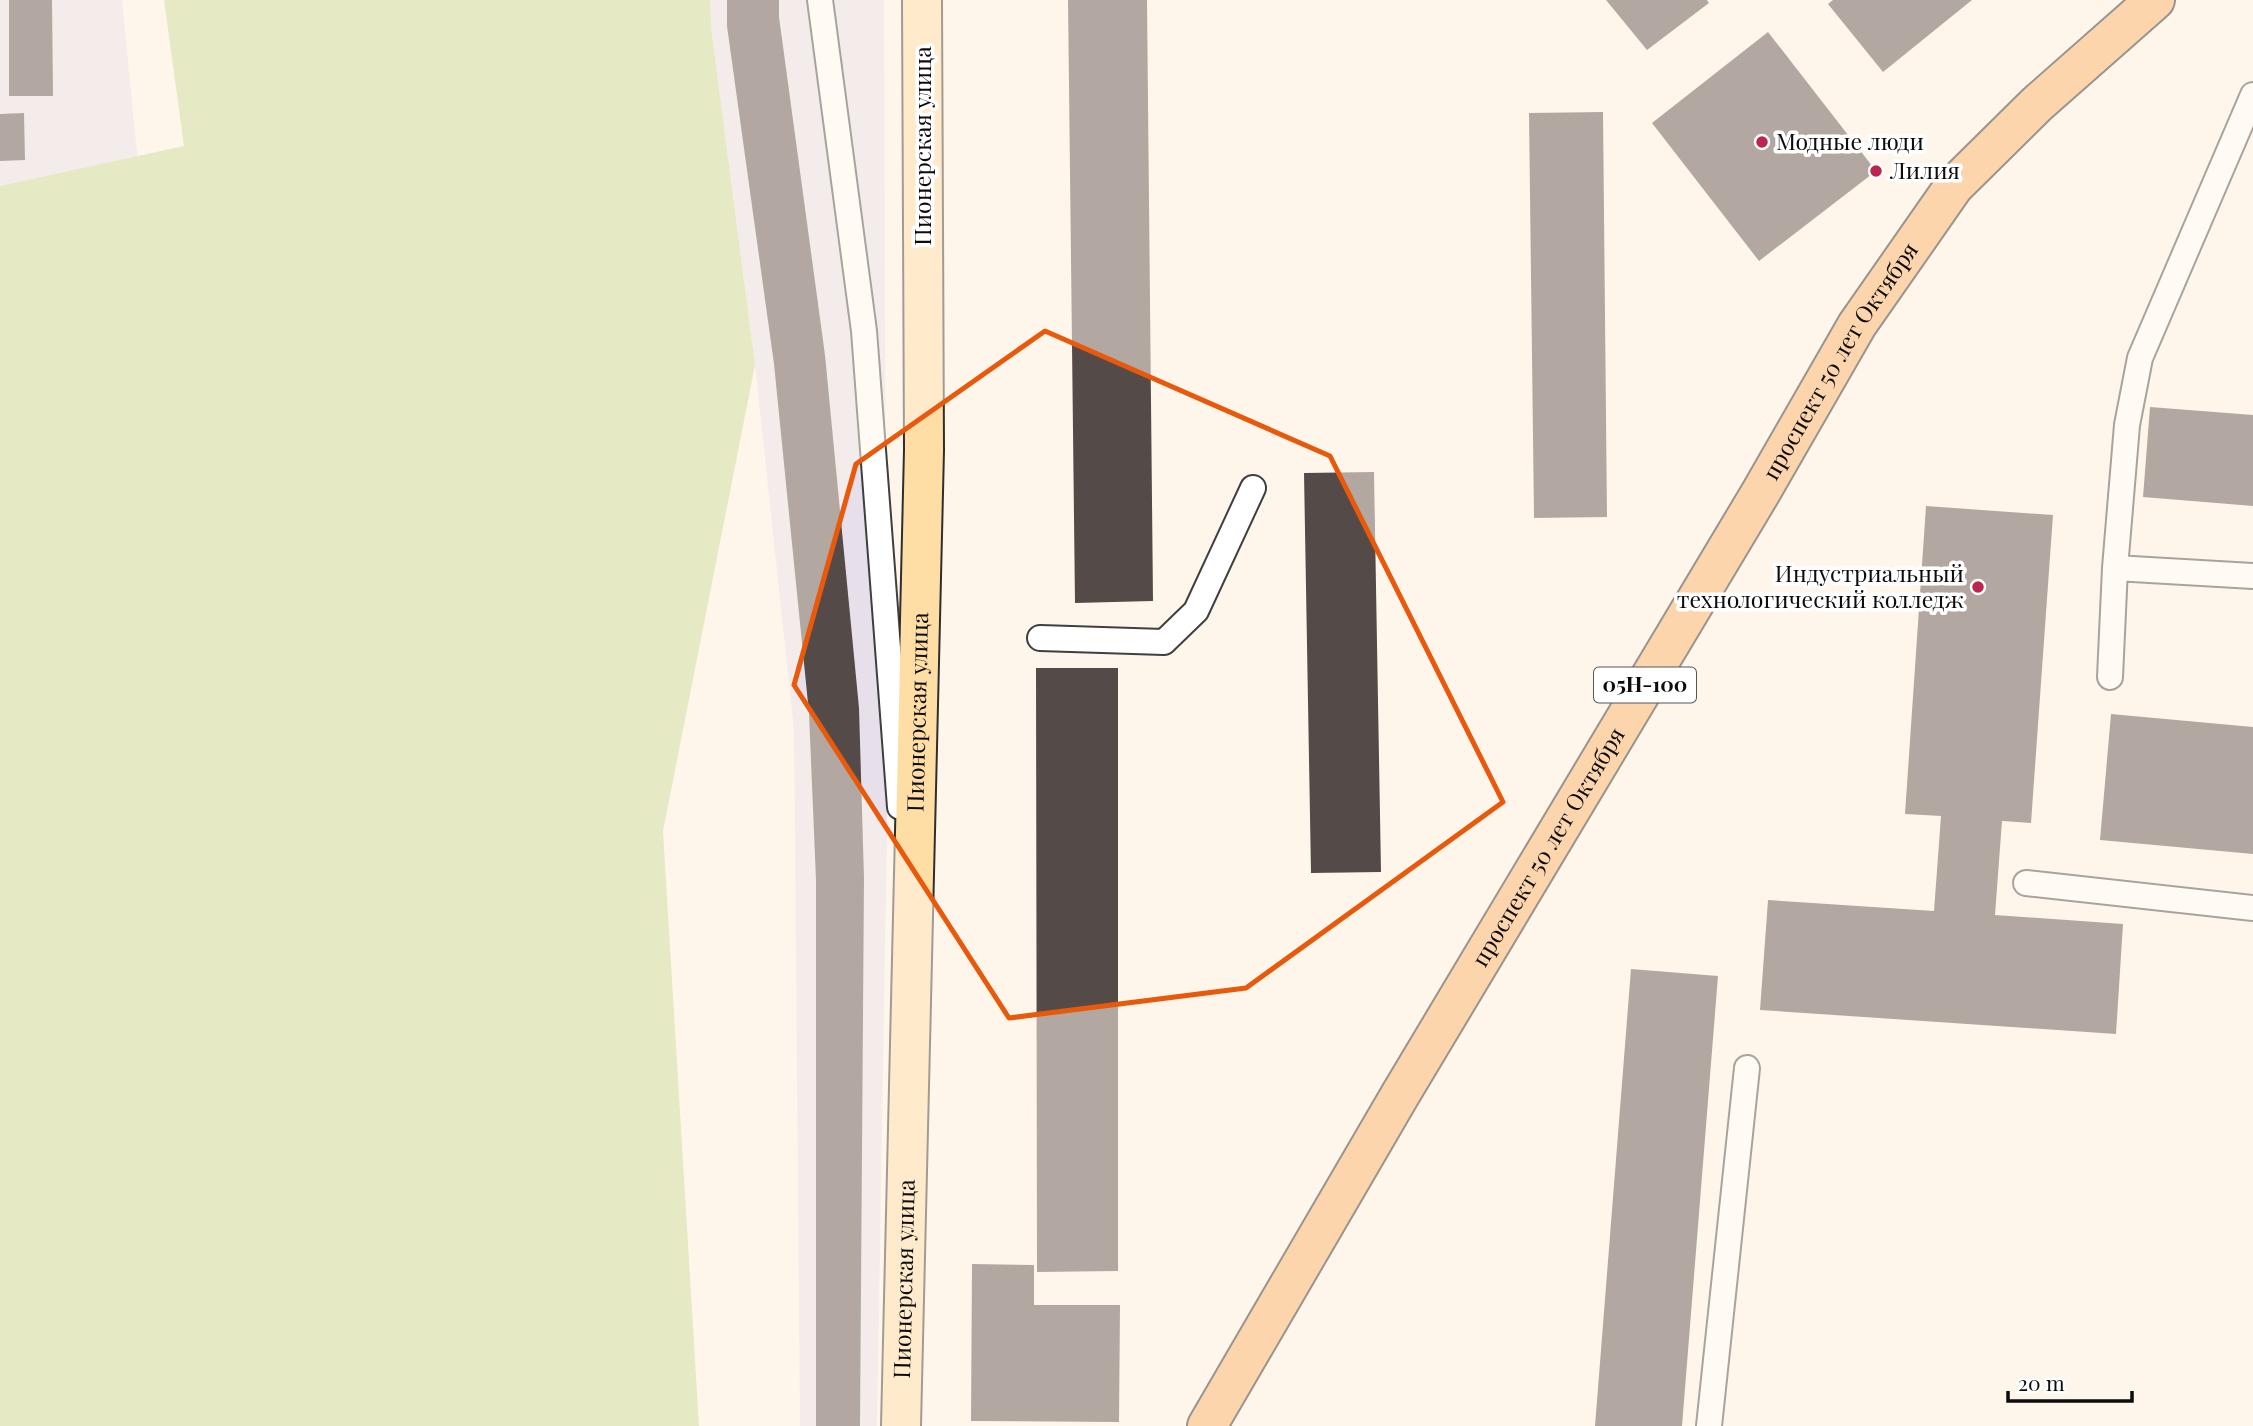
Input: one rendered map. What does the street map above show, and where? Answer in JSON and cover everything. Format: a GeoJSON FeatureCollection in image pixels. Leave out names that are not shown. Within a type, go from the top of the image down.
{"type":"FeatureCollection","features":[{"type":"Feature","properties":{"kind":"main road","name":"Пионерская улица"},"geometry":{"type":"LineString","coordinates":[[901,1426],[924,450],[922,0]]}},
{"type":"Feature","properties":{"kind":"main road","name":"проспект 50 лет Октября"},"geometry":{"type":"LineString","coordinates":[[1207,1426],[1400,1095],[1761,492],[1857,325],[1954,186],[2037,104],[2155,0]]}},
{"type":"Feature","properties":{"kind":"lane"},"geometry":{"type":"LineString","coordinates":[[820,0],[864,331],[912,975]]}},
{"type":"Feature","properties":{"kind":"lane"},"geometry":{"type":"LineString","coordinates":[[2110,677],[2115,568],[2127,425],[2140,358],[2253,95]]}},
{"type":"Feature","properties":{"kind":"lane"},"geometry":{"type":"LineString","coordinates":[[1040,638],[1164,642],[1196,611],[1253,488]]}},
{"type":"Feature","properties":{"kind":"lane"},"geometry":{"type":"LineString","coordinates":[[2115,568],[2253,576]]}},
{"type":"Feature","properties":{"kind":"lane"},"geometry":{"type":"LineString","coordinates":[[2026,883],[2253,908]]}},
{"type":"Feature","properties":{"kind":"lane"},"geometry":{"type":"LineString","coordinates":[[1709,1426],[1747,1068]]}},
{"type":"Feature","properties":{"kind":"highlighted area"},"geometry":{"type":"Polygon","coordinates":[[[1045,331],[1330,456],[1503,802],[1246,988],[1009,1018],[794,685],[856,464],[1045,331]]]}},
{"type":"Feature","properties":{"kind":"shaded area"},"geometry":{"type":"Polygon","coordinates":[[[0,0],[122,0],[139,173],[0,201],[0,0]]]}},
{"type":"Feature","properties":{"kind":"shaded area"},"geometry":{"type":"Polygon","coordinates":[[[710,0],[884,0],[887,835],[877,1426],[800,1426],[794,731],[755,365],[711,27],[710,0]]]}},
{"type":"Feature","properties":{"kind":"green space"},"geometry":{"type":"Polygon","coordinates":[[[164,0],[710,0],[711,27],[755,365],[663,831],[699,1426],[0,1426],[0,186],[184,146],[164,0]]]}},
{"type":"Feature","properties":{"kind":"building"},"geometry":{"type":"Polygon","coordinates":[[[9,0],[52,0],[53,96],[9,96],[9,0]]]}},
{"type":"Feature","properties":{"kind":"building"},"geometry":{"type":"Polygon","coordinates":[[[727,0],[779,0],[779,17],[825,355],[859,708],[864,878],[860,1426],[816,1426],[816,880],[809,713],[774,364],[727,26],[727,0]]]}},
{"type":"Feature","properties":{"kind":"building"},"geometry":{"type":"Polygon","coordinates":[[[1068,0],[1147,0],[1153,601],[1075,603],[1068,0]]]}},
{"type":"Feature","properties":{"kind":"building"},"geometry":{"type":"Polygon","coordinates":[[[1606,0],[1707,0],[1709,3],[1647,50],[1606,0]]]}},
{"type":"Feature","properties":{"kind":"building"},"geometry":{"type":"Polygon","coordinates":[[[1833,0],[1972,0],[1883,72],[1828,4],[1833,0]]]}},
{"type":"Feature","properties":{"kind":"building"},"geometry":{"type":"Polygon","coordinates":[[[1768,32],[1876,171],[1759,261],[1652,123],[1768,32]]]}},
{"type":"Feature","properties":{"kind":"building"},"geometry":{"type":"Polygon","coordinates":[[[1603,112],[1607,517],[1534,518],[1529,113],[1603,112]]]}},
{"type":"Feature","properties":{"kind":"building"},"geometry":{"type":"Polygon","coordinates":[[[24,113],[25,160],[0,161],[0,114],[24,113]]]}},
{"type":"Feature","properties":{"kind":"building"},"geometry":{"type":"Polygon","coordinates":[[[2150,407],[2253,415],[2253,506],[2143,497],[2150,407]]]}},
{"type":"Feature","properties":{"kind":"building"},"geometry":{"type":"Polygon","coordinates":[[[1374,472],[1381,872],[1311,873],[1304,473],[1374,472]]]}},
{"type":"Feature","properties":{"kind":"building"},"geometry":{"type":"Polygon","coordinates":[[[1926,506],[2053,515],[2031,823],[2002,821],[1995,915],[2123,924],[2116,1034],[1760,1010],[1768,900],[1934,911],[1941,816],[1905,814],[1926,506]]]}},
{"type":"Feature","properties":{"kind":"building"},"geometry":{"type":"Polygon","coordinates":[[[1036,668],[1118,668],[1118,1271],[1037,1272],[1036,668]]]}},
{"type":"Feature","properties":{"kind":"building"},"geometry":{"type":"Polygon","coordinates":[[[2111,714],[2253,727],[2253,854],[2100,840],[2111,714]]]}},
{"type":"Feature","properties":{"kind":"building"},"geometry":{"type":"Polygon","coordinates":[[[1631,969],[1718,976],[1682,1426],[1595,1426],[1631,969]]]}},
{"type":"Feature","properties":{"kind":"building"},"geometry":{"type":"Polygon","coordinates":[[[972,1264],[1034,1265],[1034,1305],[1120,1305],[1119,1422],[971,1421],[972,1264]]]}},
{"type":"Feature","properties":{"kind":"place","name":"Модные люди"},"geometry":{"type":"Point","coordinates":[1762,142]}},
{"type":"Feature","properties":{"kind":"place","name":"Лилия"},"geometry":{"type":"Point","coordinates":[1876,171]}},
{"type":"Feature","properties":{"kind":"place","name":"Индустриальный технологический колледж"},"geometry":{"type":"Point","coordinates":[1978,587]}}]}
